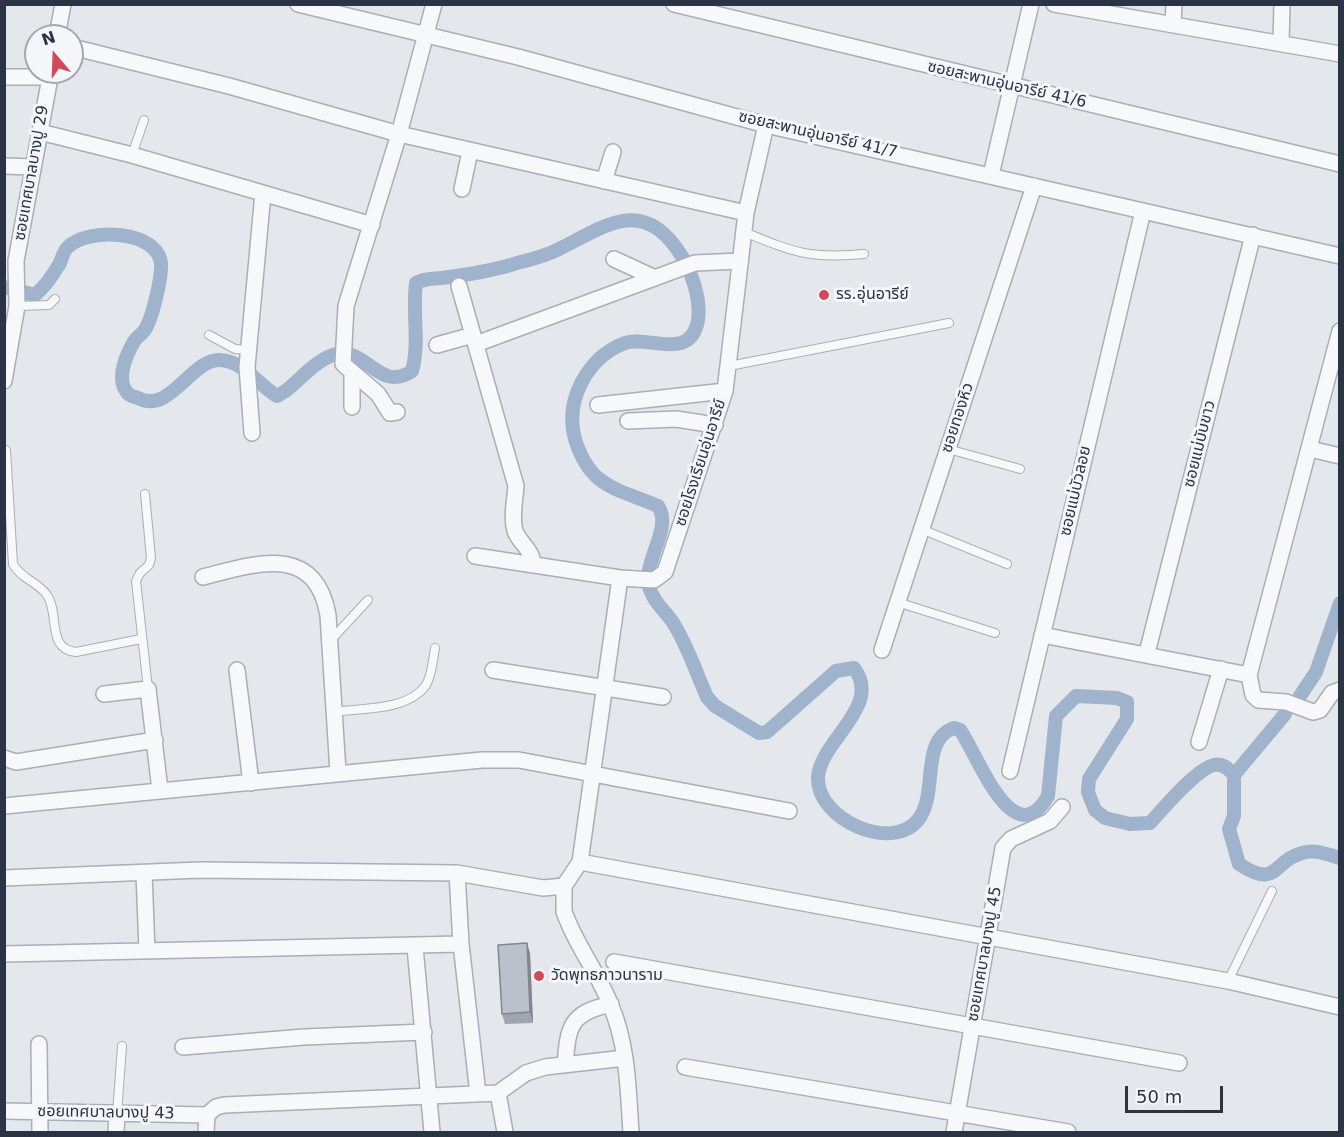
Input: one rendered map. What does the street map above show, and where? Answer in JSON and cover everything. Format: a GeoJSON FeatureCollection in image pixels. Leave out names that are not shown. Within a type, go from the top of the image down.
{"type":"FeatureCollection","features":[{"type":"Feature","properties":{"kind":"street"},"geometry":{"type":"LineString","coordinates":[[59,24],[63,4]]}},
{"type":"Feature","properties":{"kind":"street","name":"ซอยสะพานอุ่นอารีย์ 41/7"},"geometry":{"type":"LineString","coordinates":[[298,4],[427,35],[766,125],[991,174],[1034,186],[1340,256]]}},
{"type":"Feature","properties":{"kind":"street"},"geometry":{"type":"LineString","coordinates":[[352,407],[352,374],[343,352],[346,306],[399,134],[434,4]]}},
{"type":"Feature","properties":{"kind":"street","name":"ซอยสะพานอุ่นอารีย์ 41/6"},"geometry":{"type":"LineString","coordinates":[[674,4],[1340,164]]}},
{"type":"Feature","properties":{"kind":"street"},"geometry":{"type":"LineString","coordinates":[[991,174],[1031,4]]}},
{"type":"Feature","properties":{"kind":"street"},"geometry":{"type":"LineString","coordinates":[[1173,24],[1174,4]]}},
{"type":"Feature","properties":{"kind":"street"},"geometry":{"type":"LineString","coordinates":[[1281,43],[1282,4]]}},
{"type":"Feature","properties":{"kind":"street"},"geometry":{"type":"LineString","coordinates":[[1064,5],[1340,54]]}},
{"type":"Feature","properties":{"kind":"street"},"geometry":{"type":"LineString","coordinates":[[84,50],[229,86],[399,134],[746,213]]}},
{"type":"Feature","properties":{"kind":"street"},"geometry":{"type":"LineString","coordinates":[[4,77],[24,76]]}},
{"type":"Feature","properties":{"kind":"street","name":"ซอยเทศบาลบางปู 29"},"geometry":{"type":"LineString","coordinates":[[5,377],[9,326],[17,305],[16,261],[48,84]]}},
{"type":"Feature","properties":{"kind":"street","name":"ซอยโรงเรียนอุ่นอารีย์"},"geometry":{"type":"LineString","coordinates":[[475,556],[620,578],[648,580],[662,576],[669,563],[725,391],[746,213],[766,125]]}},
{"type":"Feature","properties":{"kind":"street"},"geometry":{"type":"LineString","coordinates":[[40,132],[132,155],[372,225]]}},
{"type":"Feature","properties":{"kind":"street"},"geometry":{"type":"LineString","coordinates":[[462,189],[471,151]]}},
{"type":"Feature","properties":{"kind":"street"},"geometry":{"type":"LineString","coordinates":[[604,181],[613,152]]}},
{"type":"Feature","properties":{"kind":"street"},"geometry":{"type":"LineString","coordinates":[[4,166],[33,167]]}},
{"type":"Feature","properties":{"kind":"street","name":"ซอยทองหิว"},"geometry":{"type":"LineString","coordinates":[[882,650],[1034,186]]}},
{"type":"Feature","properties":{"kind":"street"},"geometry":{"type":"LineString","coordinates":[[252,433],[247,373],[248,350],[263,193]]}},
{"type":"Feature","properties":{"kind":"street","name":"ซอยแม่บัวลอย"},"geometry":{"type":"LineString","coordinates":[[1010,771],[1143,211]]}},
{"type":"Feature","properties":{"kind":"street","name":"ซอยแม่บับขาว"},"geometry":{"type":"LineString","coordinates":[[1147,653],[1253,235]]}},
{"type":"Feature","properties":{"kind":"street"},"geometry":{"type":"LineString","coordinates":[[614,259],[655,278]]}},
{"type":"Feature","properties":{"kind":"street"},"geometry":{"type":"LineString","coordinates":[[437,345],[474,339],[688,266],[740,261]]}},
{"type":"Feature","properties":{"kind":"street"},"geometry":{"type":"LineString","coordinates":[[459,286],[516,486],[513,520],[515,532],[531,554],[533,565]]}},
{"type":"Feature","properties":{"kind":"street"},"geometry":{"type":"LineString","coordinates":[[1340,331],[1249,675],[1253,695],[1258,700],[1286,702],[1313,712],[1320,710],[1332,693],[1340,690]]}},
{"type":"Feature","properties":{"kind":"street"},"geometry":{"type":"LineString","coordinates":[[352,374],[378,394],[386,410],[390,413],[397,412]]}},
{"type":"Feature","properties":{"kind":"street"},"geometry":{"type":"LineString","coordinates":[[598,405],[725,391]]}},
{"type":"Feature","properties":{"kind":"street"},"geometry":{"type":"LineString","coordinates":[[628,421],[676,419],[715,425]]}},
{"type":"Feature","properties":{"kind":"street"},"geometry":{"type":"LineString","coordinates":[[1310,449],[1340,456]]}},
{"type":"Feature","properties":{"kind":"street"},"geometry":{"type":"LineString","coordinates":[[203,577],[261,562],[283,563],[314,579],[325,598],[338,772]]}},
{"type":"Feature","properties":{"kind":"street"},"geometry":{"type":"LineString","coordinates":[[620,578],[607,688],[580,862],[564,886],[564,912],[611,1004],[625,1058],[630,1132]]}},
{"type":"Feature","properties":{"kind":"street"},"geometry":{"type":"LineString","coordinates":[[1042,635],[1147,653],[1249,675]]}},
{"type":"Feature","properties":{"kind":"street"},"geometry":{"type":"LineString","coordinates":[[1199,742],[1221,669]]}},
{"type":"Feature","properties":{"kind":"street"},"geometry":{"type":"LineString","coordinates":[[237,670],[251,783]]}},
{"type":"Feature","properties":{"kind":"street"},"geometry":{"type":"LineString","coordinates":[[493,670],[663,697]]}},
{"type":"Feature","properties":{"kind":"street"},"geometry":{"type":"LineString","coordinates":[[104,694],[148,689],[160,790]]}},
{"type":"Feature","properties":{"kind":"street"},"geometry":{"type":"LineString","coordinates":[[4,758],[16,762],[155,740]]}},
{"type":"Feature","properties":{"kind":"street"},"geometry":{"type":"LineString","coordinates":[[4,806],[160,790],[196,789],[338,772],[482,760],[519,760],[789,811]]}},
{"type":"Feature","properties":{"kind":"street","name":"ซอยเทศบาลบางปู 45"},"geometry":{"type":"LineString","coordinates":[[954,1132],[1003,848],[1011,839],[1050,821],[1062,807]]}},
{"type":"Feature","properties":{"kind":"street"},"geometry":{"type":"LineString","coordinates":[[580,862],[989,939],[1228,981],[1340,1007]]}},
{"type":"Feature","properties":{"kind":"street"},"geometry":{"type":"LineString","coordinates":[[4,878],[200,870],[457,873],[543,888],[564,886]]}},
{"type":"Feature","properties":{"kind":"street"},"geometry":{"type":"LineString","coordinates":[[144,873],[147,951]]}},
{"type":"Feature","properties":{"kind":"street"},"geometry":{"type":"LineString","coordinates":[[457,873],[461,944],[478,1094]]}},
{"type":"Feature","properties":{"kind":"street"},"geometry":{"type":"LineString","coordinates":[[4,954],[415,947],[461,944]]}},
{"type":"Feature","properties":{"kind":"street"},"geometry":{"type":"LineString","coordinates":[[415,947],[432,1132]]}},
{"type":"Feature","properties":{"kind":"street"},"geometry":{"type":"LineString","coordinates":[[614,963],[974,1024],[1179,1063]]}},
{"type":"Feature","properties":{"kind":"street"},"geometry":{"type":"LineString","coordinates":[[565,1065],[567,1032],[573,1021],[583,1013],[611,1004]]}},
{"type":"Feature","properties":{"kind":"street"},"geometry":{"type":"LineString","coordinates":[[183,1047],[304,1037],[424,1032]]}},
{"type":"Feature","properties":{"kind":"street"},"geometry":{"type":"LineString","coordinates":[[39,1044],[40,1132]]}},
{"type":"Feature","properties":{"kind":"street"},"geometry":{"type":"LineString","coordinates":[[505,1132],[498,1093],[526,1074],[545,1067],[625,1058]]}},
{"type":"Feature","properties":{"kind":"street"},"geometry":{"type":"LineString","coordinates":[[685,1067],[1068,1132]]}},
{"type":"Feature","properties":{"kind":"street","name":"ซอยเทศบาลบางปู 43"},"geometry":{"type":"LineString","coordinates":[[4,1111],[207,1115],[216,1107],[224,1106],[498,1093]]}},
{"type":"Feature","properties":{"kind":"street"},"geometry":{"type":"LineString","coordinates":[[116,1132],[117,1115]]}},
{"type":"Feature","properties":{"kind":"street"},"geometry":{"type":"LineString","coordinates":[[206,1132],[207,1115]]}},
{"type":"Feature","properties":{"kind":"lane"},"geometry":{"type":"LineString","coordinates":[[132,155],[144,120]]}},
{"type":"Feature","properties":{"kind":"lane"},"geometry":{"type":"LineString","coordinates":[[744,231],[804,254],[827,257],[864,254]]}},
{"type":"Feature","properties":{"kind":"lane"},"geometry":{"type":"LineString","coordinates":[[17,305],[49,305],[55,299]]}},
{"type":"Feature","properties":{"kind":"lane"},"geometry":{"type":"LineString","coordinates":[[729,366],[949,323]]}},
{"type":"Feature","properties":{"kind":"lane"},"geometry":{"type":"LineString","coordinates":[[209,335],[235,349],[248,350]]}},
{"type":"Feature","properties":{"kind":"lane"},"geometry":{"type":"LineString","coordinates":[[948,449],[1020,469]]}},
{"type":"Feature","properties":{"kind":"lane"},"geometry":{"type":"LineString","coordinates":[[6,450],[13,564],[18,573],[47,596],[59,644],[65,651],[76,652],[141,639]]}},
{"type":"Feature","properties":{"kind":"lane"},"geometry":{"type":"LineString","coordinates":[[145,495],[151,558],[149,566],[140,573],[136,581],[148,689]]}},
{"type":"Feature","properties":{"kind":"lane"},"geometry":{"type":"LineString","coordinates":[[921,529],[1007,564]]}},
{"type":"Feature","properties":{"kind":"lane"},"geometry":{"type":"LineString","coordinates":[[329,642],[368,600]]}},
{"type":"Feature","properties":{"kind":"lane"},"geometry":{"type":"LineString","coordinates":[[897,602],[994,633]]}},
{"type":"Feature","properties":{"kind":"lane"},"geometry":{"type":"LineString","coordinates":[[334,712],[390,705],[405,701],[418,693],[427,683],[435,648]]}},
{"type":"Feature","properties":{"kind":"lane"},"geometry":{"type":"LineString","coordinates":[[1228,981],[1272,891]]}},
{"type":"Feature","properties":{"kind":"lane"},"geometry":{"type":"LineString","coordinates":[[117,1115],[122,1046]]}},
{"type":"Feature","properties":{"kind":"building"},"geometry":{"type":"Polygon","coordinates":[[[527,943],[530,1012],[502,1014],[498,945],[527,943]]]}},
{"type":"Feature","properties":{"kind":"waterway"},"geometry":{"type":"LineString","coordinates":[[4,287],[35,295],[52,276],[67,248],[78,241],[91,236],[106,235],[136,238],[148,244],[157,253],[161,270],[157,295],[149,320],[145,330],[132,345],[122,372],[123,385],[127,392],[150,401],[160,399],[199,368],[209,362],[220,360],[229,361],[244,369],[277,396],[322,360],[341,353],[351,355],[389,376],[400,377],[412,371],[415,350],[415,294],[416,283],[419,281],[487,271],[536,258],[607,225],[622,221],[637,221],[652,225],[667,236],[689,270],[697,295],[699,312],[694,333],[687,340],[678,344],[635,341],[625,343],[600,358],[590,369],[576,395],[572,424],[581,455],[588,468],[597,477],[617,490],[658,506],[662,515],[662,524],[650,566],[649,586],[655,600],[677,630],[707,697],[715,706],[759,733],[767,732],[836,671],[854,668],[861,682],[861,696],[848,723],[822,763],[818,777],[821,792],[829,806],[842,818],[857,827],[874,832],[891,833],[906,829],[918,820],[924,809],[933,756],[943,734],[954,728],[960,730],[997,795],[1009,808],[1022,815],[1035,812],[1048,796],[1056,716],[1076,696],[1117,698],[1127,702],[1127,719],[1089,779],[1088,792],[1095,810],[1105,818],[1130,824],[1150,823],[1198,774],[1214,765],[1220,765],[1234,775],[1234,816],[1229,829],[1239,864],[1252,871],[1268,874],[1292,857],[1302,853],[1321,852],[1340,858]]}},
{"type":"Feature","properties":{"kind":"waterway"},"geometry":{"type":"LineString","coordinates":[[1300,696],[1316,672],[1340,603]]}},
{"type":"Feature","properties":{"kind":"waterway"},"geometry":{"type":"LineString","coordinates":[[1234,775],[1285,714]]}},
{"type":"Feature","properties":{"kind":"place","name":"รร.อุ่นอารีย์"},"geometry":{"type":"Point","coordinates":[824,295]}},
{"type":"Feature","properties":{"kind":"place","name":"วัดพุทธภาวนาราม"},"geometry":{"type":"Point","coordinates":[539,976]}}]}
